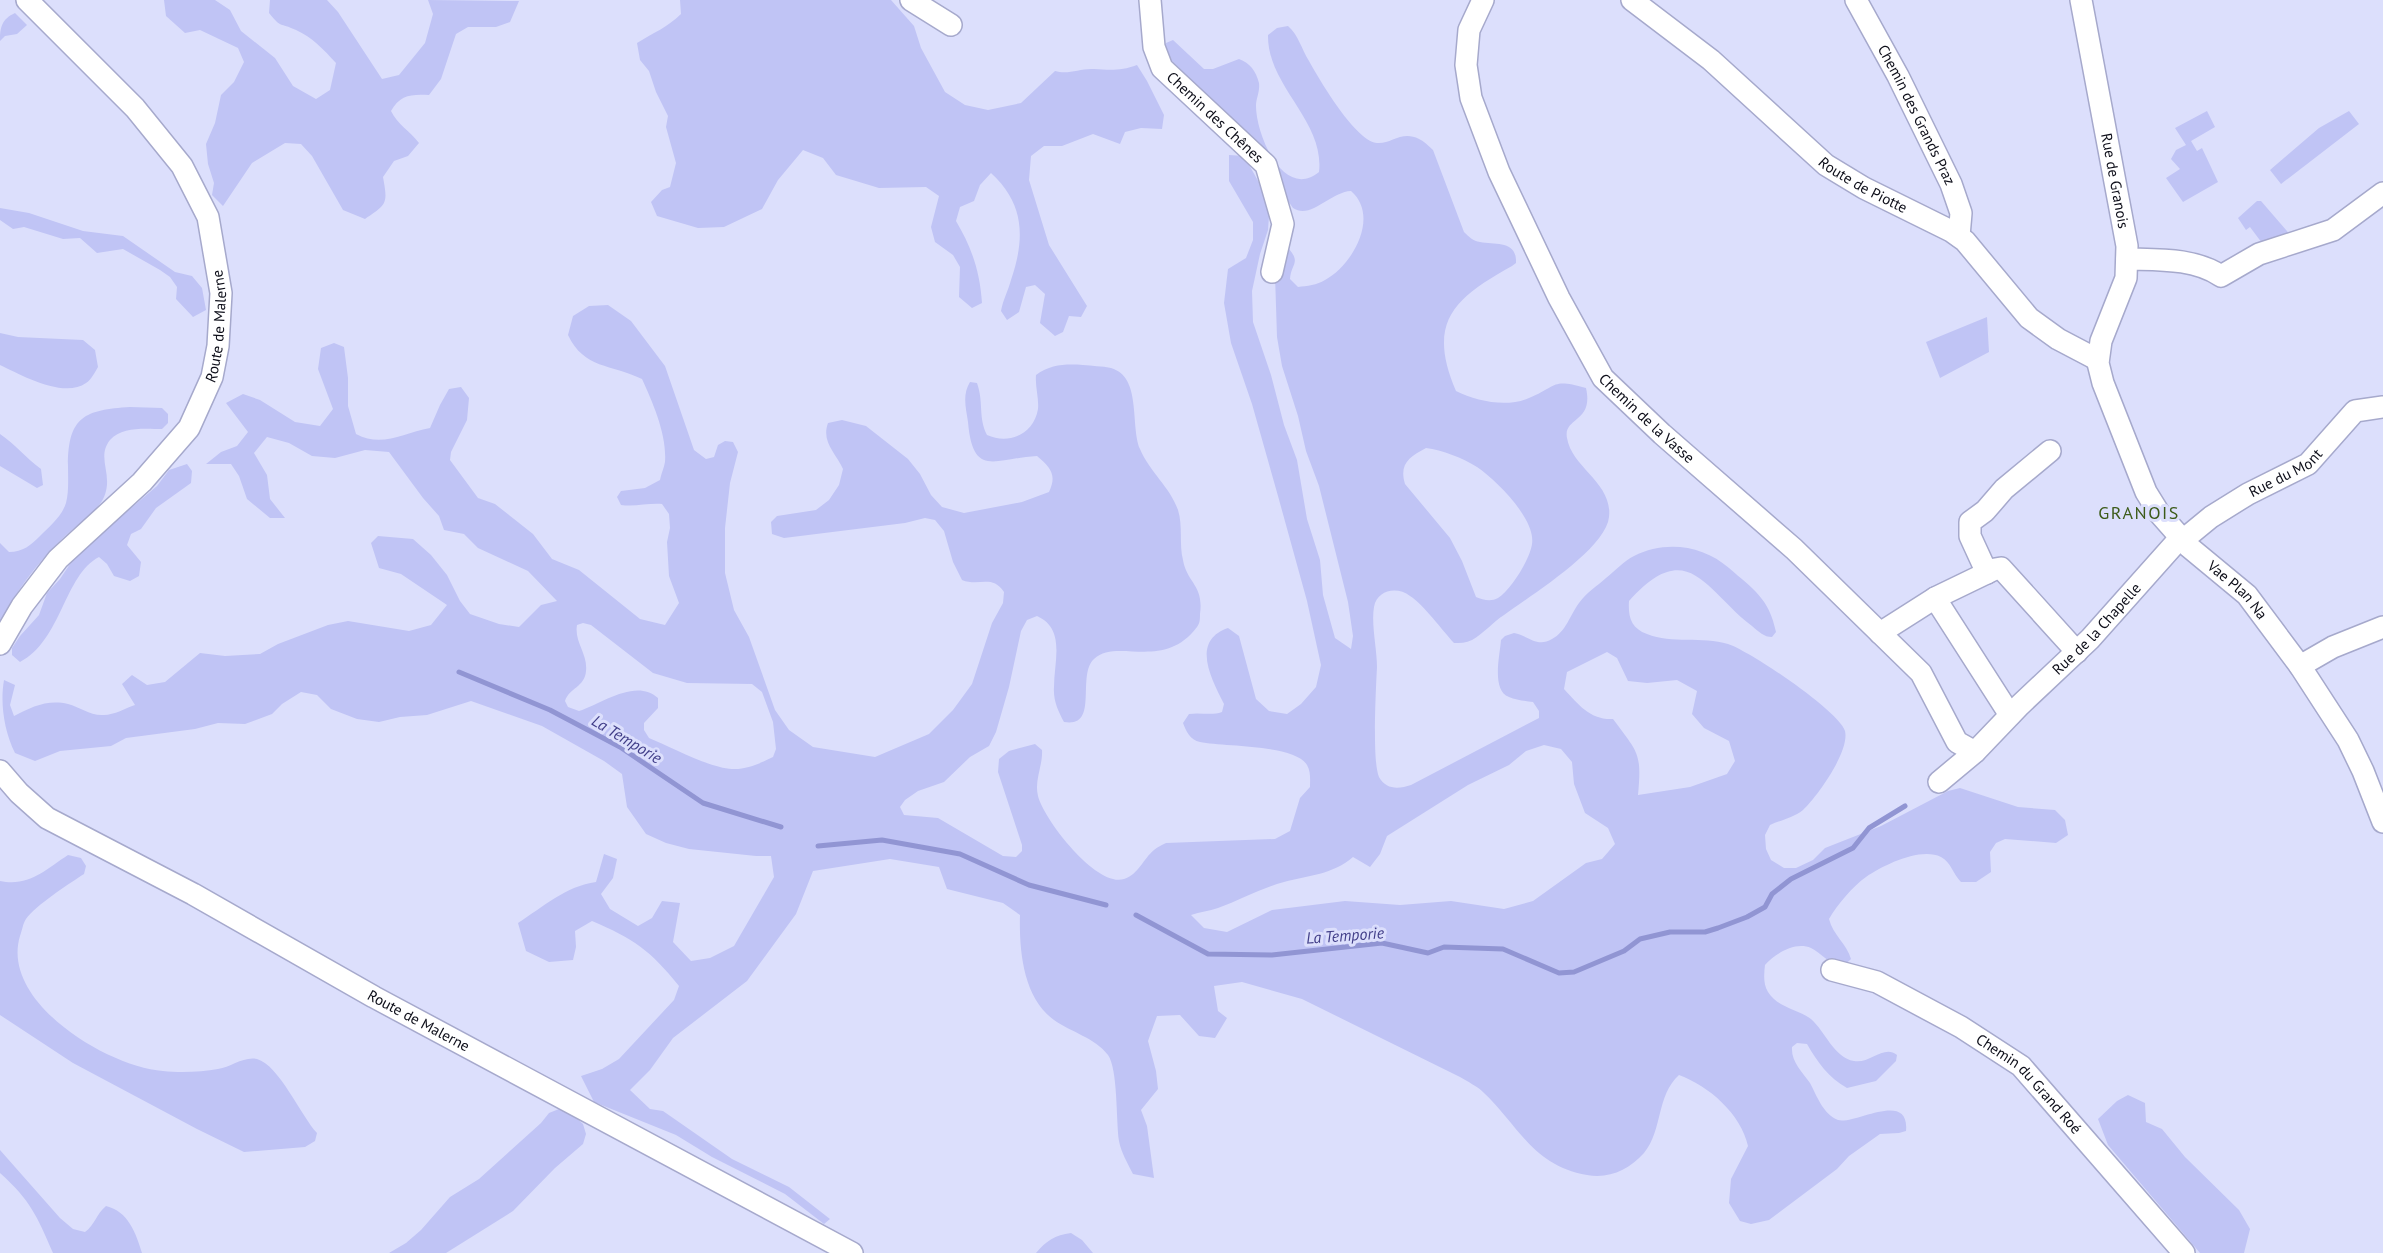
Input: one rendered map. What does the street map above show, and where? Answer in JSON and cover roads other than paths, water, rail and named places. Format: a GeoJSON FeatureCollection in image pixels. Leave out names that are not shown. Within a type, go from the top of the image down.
{"type":"FeatureCollection","features":[{"type":"Feature","properties":{"kind":"street","name":"Route de Malerne"},"geometry":{"type":"LineString","coordinates":[[0,644],[22,606],[58,559],[142,482],[189,428],[212,377],[218,346],[221,293],[208,217],[182,166],[135,108],[27,0]]}},
{"type":"Feature","properties":{"kind":"street"},"geometry":{"type":"LineString","coordinates":[[911,0],[951,25]]}},
{"type":"Feature","properties":{"kind":"street","name":"Chemin des Chênes"},"geometry":{"type":"LineString","coordinates":[[1150,0],[1154,48],[1162,68],[1189,95],[1224,123],[1266,165],[1283,224],[1272,272]]}},
{"type":"Feature","properties":{"kind":"street","name":"Chemin de la Vasse"},"geometry":{"type":"LineString","coordinates":[[1483,0],[1469,30],[1466,65],[1471,98],[1509,193],[1559,298],[1603,378],[1662,434],[1794,549],[1921,673],[1957,742],[1975,752]]}},
{"type":"Feature","properties":{"kind":"street","name":"Route de Piotte"},"geometry":{"type":"LineString","coordinates":[[1632,0],[1711,60],[1826,165],[1871,192],[1959,236],[1973,249],[2000,285],[2030,318],[2058,339],[2098,360]]}},
{"type":"Feature","properties":{"kind":"street","name":"Chemin des Grands Praz"},"geometry":{"type":"LineString","coordinates":[[1856,0],[1898,76],[1951,184],[1961,213],[1959,236]]}},
{"type":"Feature","properties":{"kind":"street","name":"Rue de Granois"},"geometry":{"type":"LineString","coordinates":[[2081,0],[2123,217],[2127,259],[2126,278],[2102,341],[2098,360]]}},
{"type":"Feature","properties":{"kind":"street"},"geometry":{"type":"LineString","coordinates":[[2127,259],[2191,264],[2213,270],[2222,276],[2259,254],[2333,230],[2383,193]]}},
{"type":"Feature","properties":{"kind":"street","name":"Vae Plan Na"},"geometry":{"type":"LineString","coordinates":[[2098,360],[2103,383],[2158,513],[2181,539],[2247,595],[2300,666],[2348,740],[2383,822]]}},
{"type":"Feature","properties":{"kind":"street","name":"Rue du Mont"},"geometry":{"type":"LineString","coordinates":[[2181,539],[2239,499],[2308,464],[2355,411],[2383,407]]}},
{"type":"Feature","properties":{"kind":"street"},"geometry":{"type":"LineString","coordinates":[[1987,573],[1970,536],[1970,522],[1985,511],[2008,485],[2050,450]]}},
{"type":"Feature","properties":{"kind":"street","name":"Rue de la Chapelle"},"geometry":{"type":"LineString","coordinates":[[1939,782],[1975,752],[2010,715],[2077,652],[2181,539]]}},
{"type":"Feature","properties":{"kind":"street"},"geometry":{"type":"LineString","coordinates":[[1880,633],[1935,598],[1998,568],[2006,571],[2077,652]]}},
{"type":"Feature","properties":{"kind":"street"},"geometry":{"type":"LineString","coordinates":[[1935,598],[2010,715]]}},
{"type":"Feature","properties":{"kind":"street"},"geometry":{"type":"LineString","coordinates":[[2300,666],[2333,647],[2383,627]]}},
{"type":"Feature","properties":{"kind":"street","name":"Route de Malerne"},"geometry":{"type":"LineString","coordinates":[[0,771],[19,794],[47,818],[193,894],[375,997],[852,1253]]}},
{"type":"Feature","properties":{"kind":"street","name":"Chemin du Grand Roé"},"geometry":{"type":"LineString","coordinates":[[1832,970],[1877,982],[1961,1027],[2021,1066],[2184,1253]]}},
{"type":"Feature","properties":{"kind":"waterway","name":"La Temporie"},"geometry":{"type":"LineString","coordinates":[[459,672],[550,710],[620,747],[703,803],[781,827]]}},
{"type":"Feature","properties":{"kind":"waterway","name":"La Temporie"},"geometry":{"type":"LineString","coordinates":[[1136,915],[1208,954],[1272,955],[1382,943],[1428,953],[1444,947],[1503,949],[1559,973],[1574,972],[1624,951],[1640,939],[1670,932],[1705,932],[1747,917],[1765,907],[1772,894],[1791,879],[1853,848],[1869,828],[1905,806]]}},
{"type":"Feature","properties":{"kind":"waterway","name":"La Temporie"},"geometry":{"type":"LineString","coordinates":[[818,846],[882,840],[960,854],[1029,885],[1106,905]]}},
{"type":"Feature","properties":{"kind":"district","name":"GRANOIS"},"geometry":{"type":"Point","coordinates":[2139,513]}}]}
